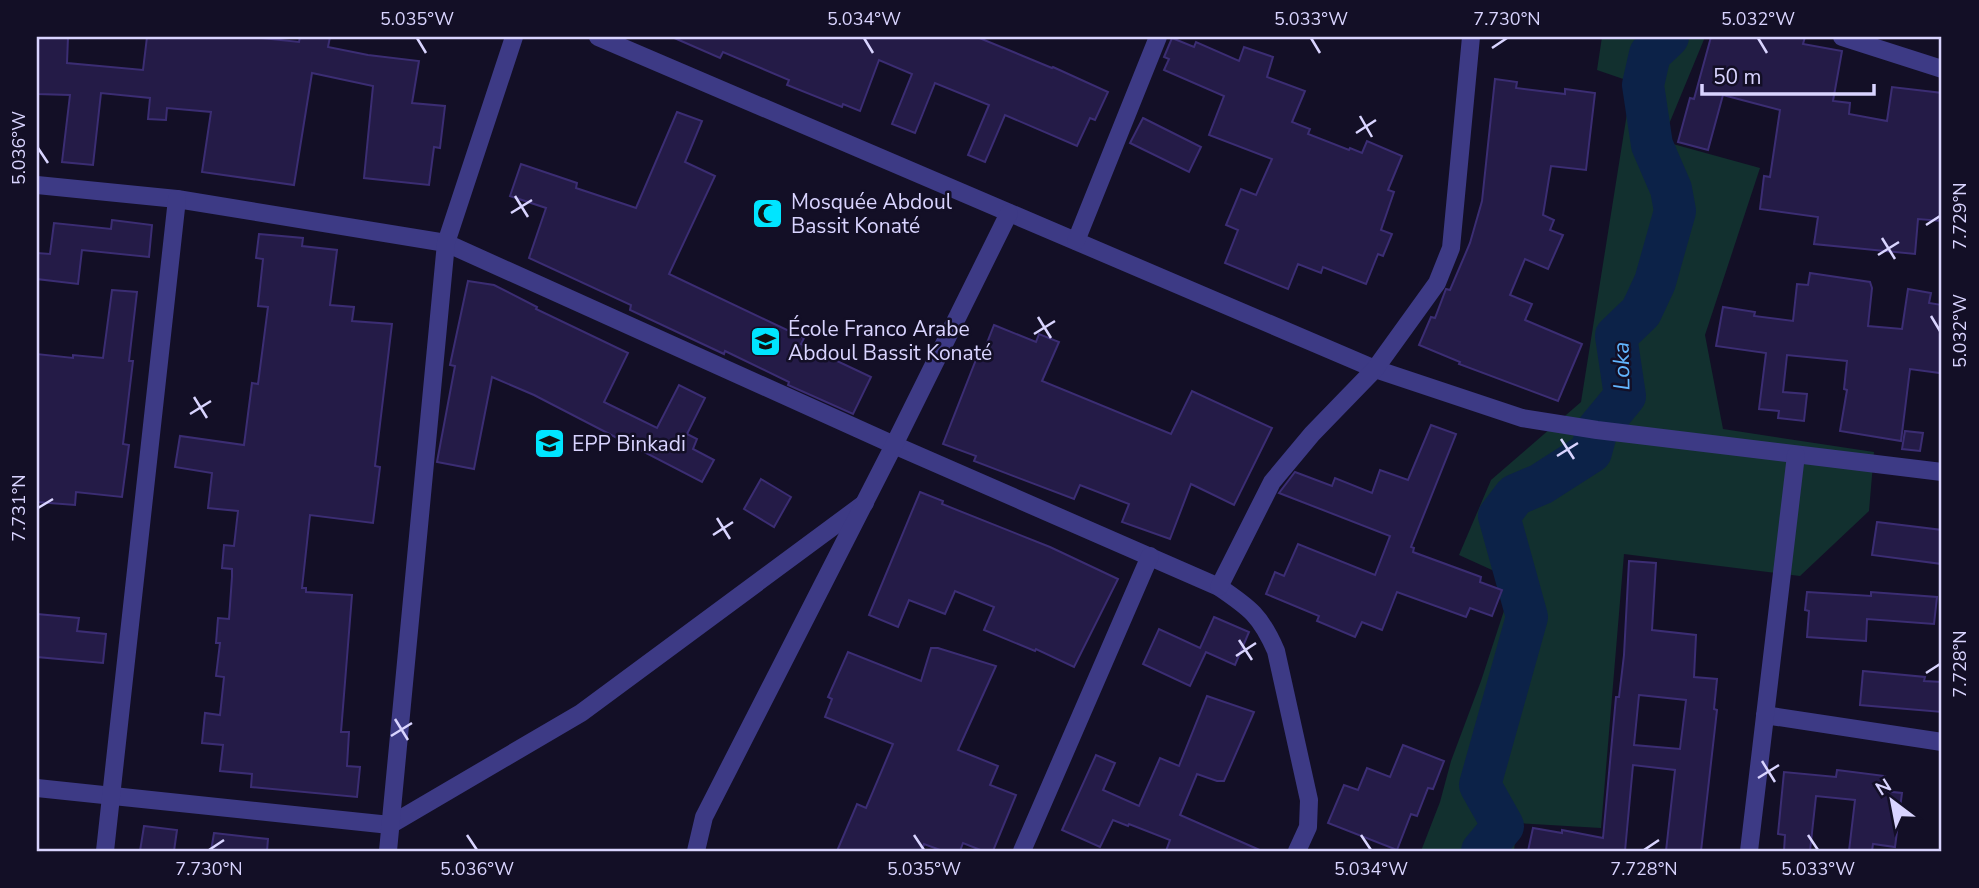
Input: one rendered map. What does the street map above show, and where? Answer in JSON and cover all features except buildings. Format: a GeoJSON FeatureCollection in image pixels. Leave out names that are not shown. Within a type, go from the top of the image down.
{"type":"FeatureCollection","features":[{"type":"Feature","properties":{"kind":"street"},"geometry":{"type":"LineString","coordinates":[[388,851],[446,243],[514,37]]}},
{"type":"Feature","properties":{"kind":"street"},"geometry":{"type":"LineString","coordinates":[[598,37],[1375,369],[1522,418],[1597,430],[1942,472]]}},
{"type":"Feature","properties":{"kind":"street"},"geometry":{"type":"LineString","coordinates":[[1076,241],[1158,37]]}},
{"type":"Feature","properties":{"kind":"street"},"geometry":{"type":"LineString","coordinates":[[1219,587],[1272,482],[1312,433],[1375,369],[1437,282],[1451,248],[1471,37]]}},
{"type":"Feature","properties":{"kind":"street"},"geometry":{"type":"LineString","coordinates":[[1842,37],[1942,69]]}},
{"type":"Feature","properties":{"kind":"street"},"geometry":{"type":"LineString","coordinates":[[37,185],[177,199],[446,243],[894,445],[1219,587],[1250,609],[1266,628],[1276,651],[1309,800],[1308,827],[1297,851]]}},
{"type":"Feature","properties":{"kind":"street"},"geometry":{"type":"LineString","coordinates":[[105,851],[177,199]]}},
{"type":"Feature","properties":{"kind":"street"},"geometry":{"type":"LineString","coordinates":[[696,851],[704,817],[865,503],[1009,213]]}},
{"type":"Feature","properties":{"kind":"street"},"geometry":{"type":"LineString","coordinates":[[1749,851],[1796,455]]}},
{"type":"Feature","properties":{"kind":"street"},"geometry":{"type":"LineString","coordinates":[[37,788],[390,825],[581,712],[865,503]]}},
{"type":"Feature","properties":{"kind":"street"},"geometry":{"type":"LineString","coordinates":[[1022,851],[1150,556]]}},
{"type":"Feature","properties":{"kind":"street"},"geometry":{"type":"LineString","coordinates":[[1765,715],[1942,742]]}},
{"type":"Feature","properties":{"kind":"green space"},"geometry":{"type":"Polygon","coordinates":[[[1602,37],[1705,37],[1662,141],[1760,168],[1705,335],[1723,429],[1874,452],[1869,511],[1800,576],[1624,554],[1601,828],[1517,823],[1514,851],[1421,851],[1514,580],[1459,555],[1491,480],[1581,402],[1632,82],[1597,70],[1602,37]]]}},
{"type":"Feature","properties":{"kind":"waterway","name":"Loka"},"geometry":{"type":"LineString","coordinates":[[1482,851],[1503,826],[1480,785],[1527,617],[1499,516],[1515,495],[1541,484],[1591,452],[1597,430],[1625,396],[1616,336],[1641,312],[1655,282],[1675,211],[1671,189],[1652,145],[1643,85],[1650,54],[1668,37]]}},
{"type":"Feature","properties":{"kind":"place","name":"Mosquée Abdoul Bassit Konaté"},"geometry":{"type":"Point","coordinates":[768,214]}},
{"type":"Feature","properties":{"kind":"place","name":"École Franco Arabe Abdoul Bassit Konaté"},"geometry":{"type":"Point","coordinates":[765,341]}},
{"type":"Feature","properties":{"kind":"place","name":"EPP Binkadi"},"geometry":{"type":"Point","coordinates":[549,444]}}]}
